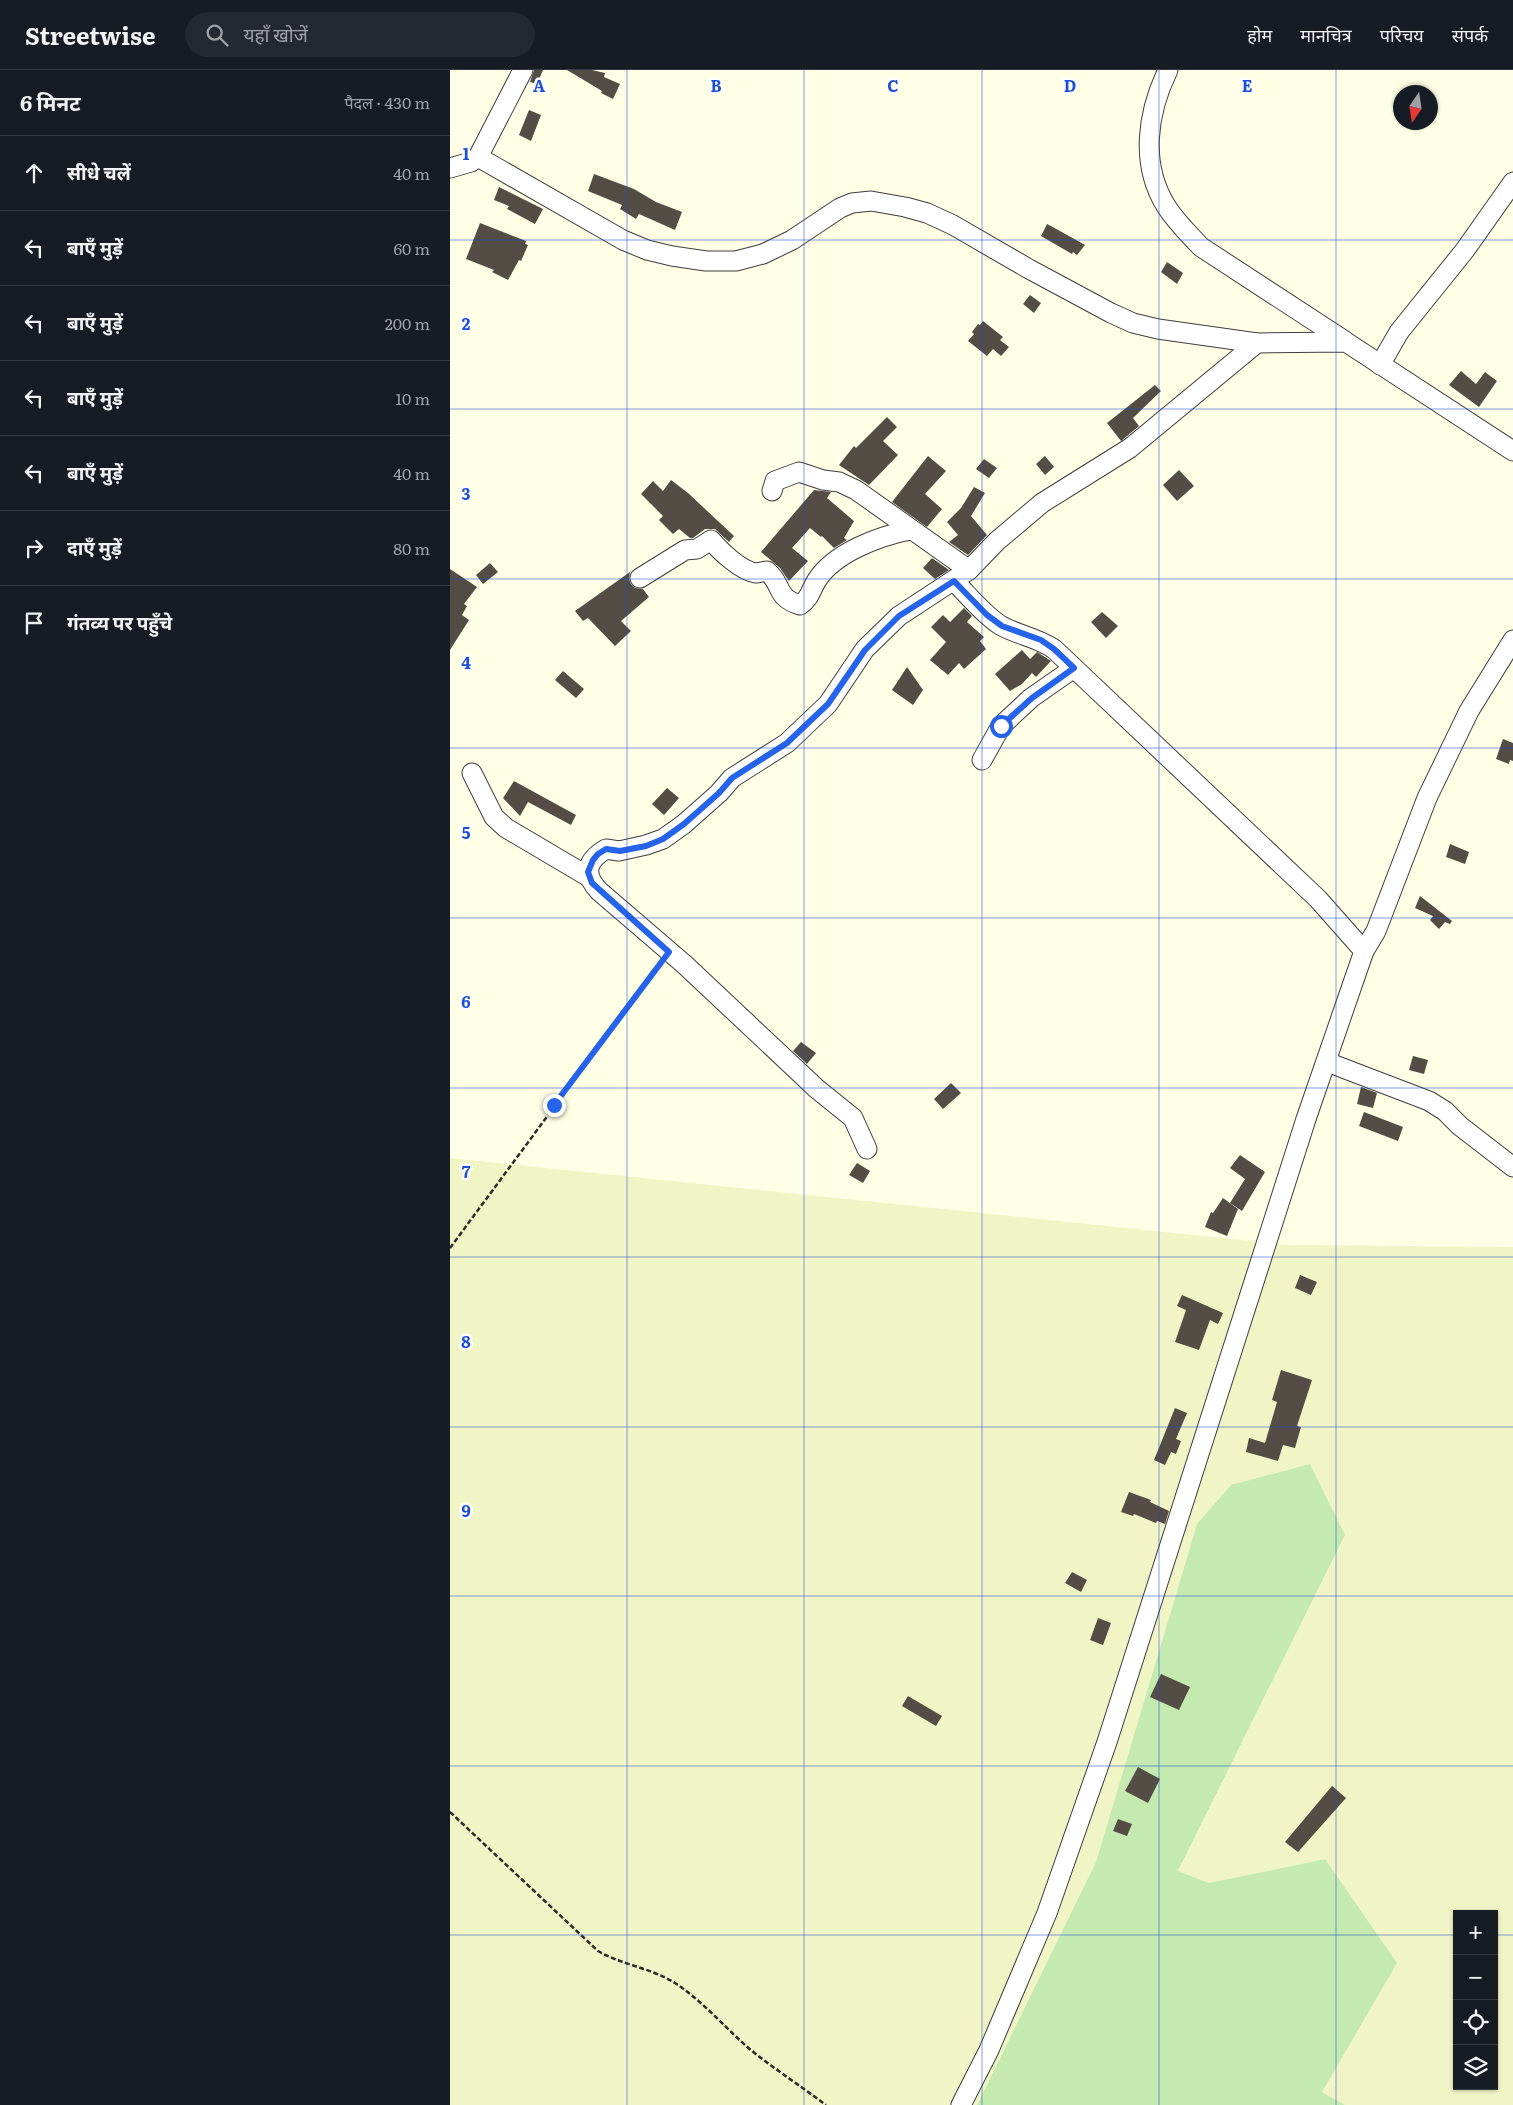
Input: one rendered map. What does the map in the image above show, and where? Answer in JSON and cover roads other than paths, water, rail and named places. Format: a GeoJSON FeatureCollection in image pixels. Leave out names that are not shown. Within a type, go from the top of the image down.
{"type":"FeatureCollection","features":[{"type":"Feature","properties":{"kind":"street"},"geometry":{"type":"LineString","coordinates":[[452,166],[471,162],[478,157],[523,70]]}},
{"type":"Feature","properties":{"kind":"street"},"geometry":{"type":"LineString","coordinates":[[1168,70],[1156,100],[1149,129],[1148,150],[1153,180],[1166,206],[1183,228],[1201,247],[1513,451]]}},
{"type":"Feature","properties":{"kind":"street"},"geometry":{"type":"LineString","coordinates":[[478,157],[604,230],[647,250],[706,261],[736,261],[764,254],[792,240],[852,202],[871,201],[927,213],[953,225],[1029,269],[1133,323],[1158,330],[1257,342],[1346,342]]}},
{"type":"Feature","properties":{"kind":"street"},"geometry":{"type":"LineString","coordinates":[[1380,365],[1399,332],[1465,250],[1513,182]]}},
{"type":"Feature","properties":{"kind":"street"},"geometry":{"type":"LineString","coordinates":[[589,877],[590,866],[598,854],[606,849],[620,851],[646,846],[663,839],[684,824],[719,793],[732,778],[787,743],[828,704],[865,650],[899,616],[969,570],[1021,520],[1042,503],[1130,448],[1257,342]]}},
{"type":"Feature","properties":{"kind":"street"},"geometry":{"type":"LineString","coordinates":[[772,491],[775,481],[798,472],[823,480],[839,482],[856,490],[886,509],[910,530],[969,570]]}},
{"type":"Feature","properties":{"kind":"street"},"geometry":{"type":"LineString","coordinates":[[640,578],[685,550],[697,549],[711,540],[722,552],[744,567],[756,573],[767,571],[774,576],[777,586],[786,601],[800,606],[809,599],[817,580],[846,554],[883,536],[910,530]]}},
{"type":"Feature","properties":{"kind":"street"},"geometry":{"type":"LineString","coordinates":[[954,581],[987,615],[1002,626],[1041,640],[1054,649],[1318,899],[1364,951]]}},
{"type":"Feature","properties":{"kind":"street"},"geometry":{"type":"LineString","coordinates":[[961,2105],[988,2050],[1050,1904],[1106,1742],[1306,1119],[1364,951],[1376,931],[1427,798],[1470,711],[1513,640]]}},
{"type":"Feature","properties":{"kind":"street"},"geometry":{"type":"LineString","coordinates":[[982,760],[1001,726],[1032,698],[1074,668]]}},
{"type":"Feature","properties":{"kind":"street"},"geometry":{"type":"LineString","coordinates":[[472,773],[494,816],[506,828],[589,877],[599,891],[684,964],[817,1089],[853,1118],[867,1149]]}},
{"type":"Feature","properties":{"kind":"street"},"geometry":{"type":"LineString","coordinates":[[1327,1062],[1420,1096],[1445,1111],[1460,1126],[1513,1167]]}}]}
